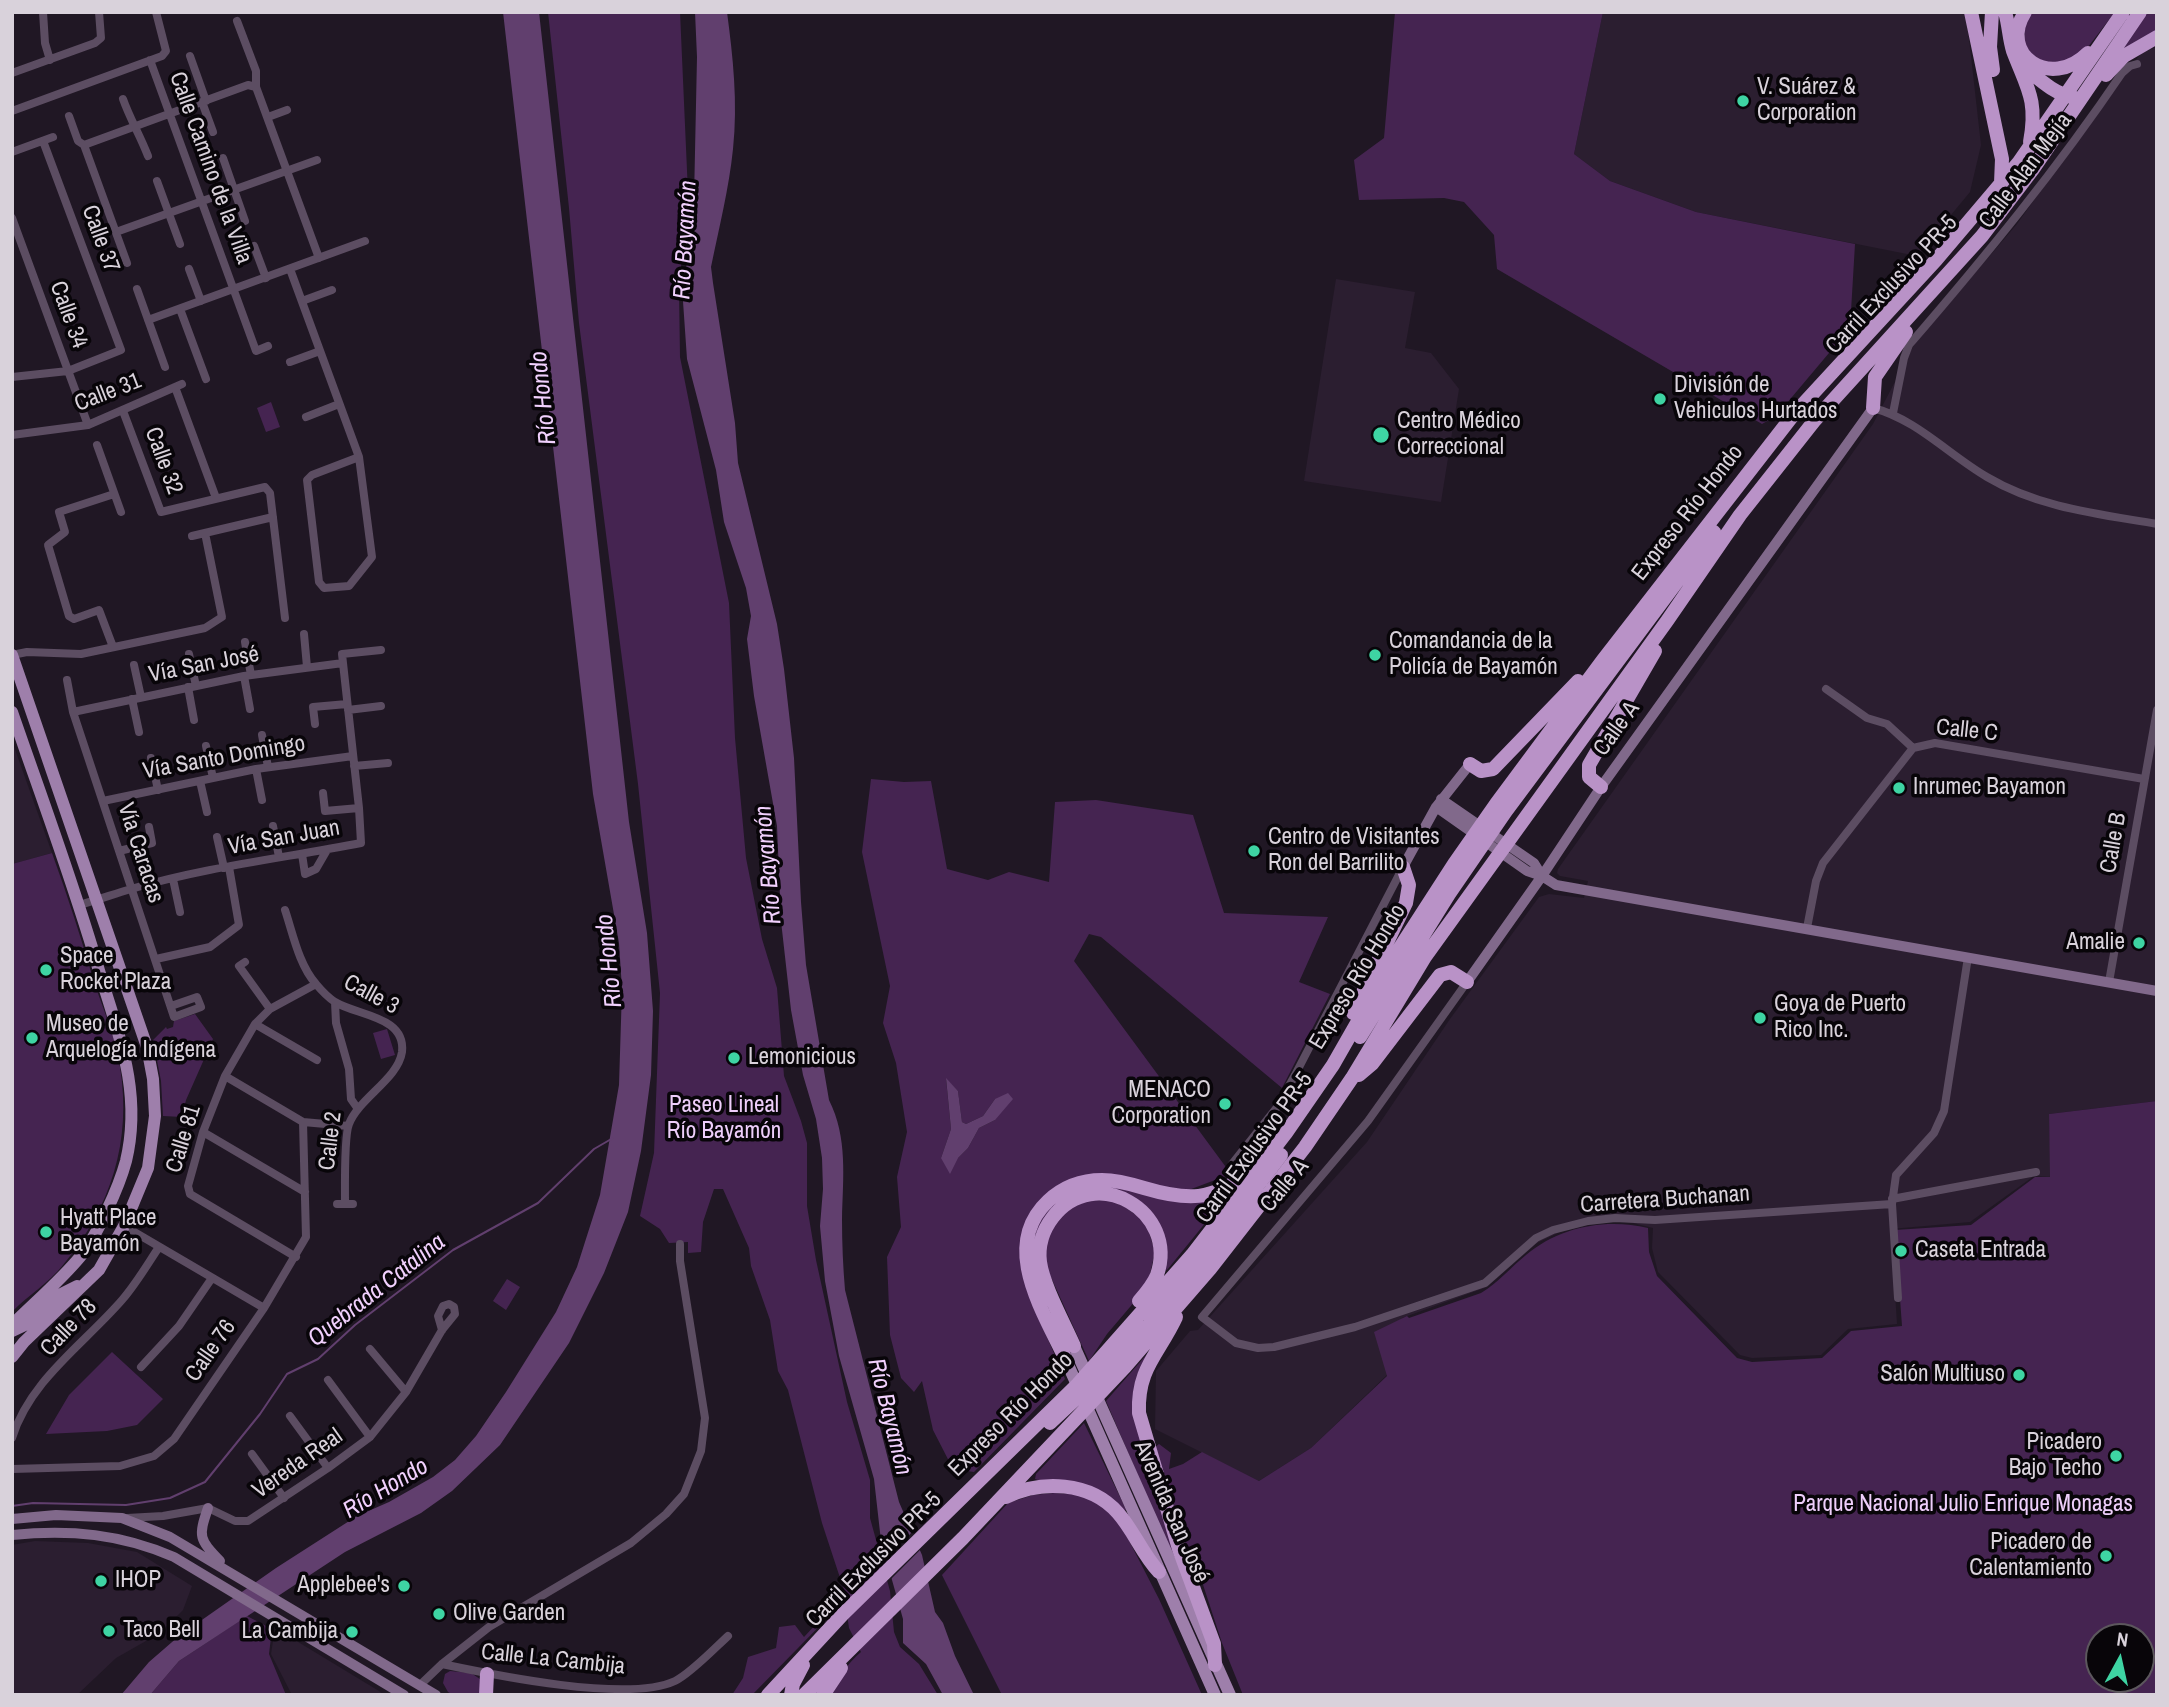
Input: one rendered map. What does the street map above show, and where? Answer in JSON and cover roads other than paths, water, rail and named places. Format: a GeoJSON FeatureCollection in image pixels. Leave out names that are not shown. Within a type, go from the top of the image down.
{"type":"FeatureCollection","features":[{"type":"Feature","properties":{"kind":"highway","name":"Carril Exclusivo PR-5"},"geometry":{"type":"LineString","coordinates":[[1501,808],[1798,422],[1982,220],[1999,190],[2002,159],[1971,12]]}},
{"type":"Feature","properties":{"kind":"highway"},"geometry":{"type":"LineString","coordinates":[[1967,225],[1993,175],[2002,146],[2002,116],[1990,47],[1992,12]]}},
{"type":"Feature","properties":{"kind":"highway"},"geometry":{"type":"LineString","coordinates":[[2005,12],[2012,48],[2034,108],[2029,148]]}},
{"type":"Feature","properties":{"kind":"highway"},"geometry":{"type":"LineString","coordinates":[[2025,12],[2019,29],[2020,44],[2031,62],[2046,69],[2057,70],[2072,66],[2107,36]]}},
{"type":"Feature","properties":{"kind":"highway","name":"Expreso Río Hondo"},"geometry":{"type":"LineString","coordinates":[[768,1695],[1078,1384],[1192,1255],[1334,1065],[1401,946],[1461,865],[1603,660],[1794,414],[1967,225],[2029,148],[2077,97],[2107,36],[2123,12]]}},
{"type":"Feature","properties":{"kind":"highway","name":"Expreso Río Hondo"},"geometry":{"type":"LineString","coordinates":[[804,1695],[963,1538],[1125,1367],[1186,1297],[1305,1147],[1345,1088],[1425,957],[1740,515],[1815,420],[1959,264],[2033,169],[2077,97],[2140,12]]}},
{"type":"Feature","properties":{"kind":"highway"},"geometry":{"type":"LineString","coordinates":[[2019,63],[2035,77],[2077,97],[2124,56],[2157,37]]}},
{"type":"Feature","properties":{"kind":"highway"},"geometry":{"type":"LineString","coordinates":[[1874,408],[1873,386],[1878,371],[1959,264]]}},
{"type":"Feature","properties":{"kind":"highway"},"geometry":{"type":"LineString","coordinates":[[1601,787],[1588,775],[1591,762],[1658,645],[1667,621]]}},
{"type":"Feature","properties":{"kind":"highway"},"geometry":{"type":"LineString","coordinates":[[1471,764],[1481,771],[1491,771],[1590,669],[1603,660]]}},
{"type":"Feature","properties":{"kind":"highway","name":"Carril Exclusivo PR-5"},"geometry":{"type":"LineString","coordinates":[[952,1509],[1077,1400],[1118,1359],[1169,1301],[1265,1178],[1320,1100],[1461,865]]}},
{"type":"Feature","properties":{"kind":"highway"},"geometry":{"type":"LineString","coordinates":[[1334,1065],[1345,1031],[1406,903],[1409,885],[1403,867]]}},
{"type":"Feature","properties":{"kind":"highway"},"geometry":{"type":"LineString","coordinates":[[1345,1088],[1372,1064],[1440,975],[1451,972],[1467,982]]}},
{"type":"Feature","properties":{"kind":"highway"},"geometry":{"type":"LineString","coordinates":[[1065,1358],[1032,1287],[1026,1262],[1030,1230],[1050,1199],[1067,1187],[1102,1180],[1180,1197],[1203,1196],[1236,1182],[1264,1162]]}},
{"type":"Feature","properties":{"kind":"highway"},"geometry":{"type":"LineString","coordinates":[[1074,1346],[1042,1274],[1039,1258],[1042,1237],[1054,1214],[1068,1203],[1087,1195],[1114,1195],[1136,1206],[1151,1221],[1160,1246],[1159,1265],[1151,1287],[1111,1333],[1078,1384]]}},
{"type":"Feature","properties":{"kind":"highway"},"geometry":{"type":"LineString","coordinates":[[1186,1297],[1143,1376],[1139,1391],[1139,1413],[1179,1549],[1214,1644],[1215,1665]]}},
{"type":"Feature","properties":{"kind":"highway"},"geometry":{"type":"LineString","coordinates":[[998,1501],[1019,1491],[1045,1486],[1094,1494],[1118,1512],[1147,1559],[1159,1572]]}},
{"type":"Feature","properties":{"kind":"highway","name":"Carril Exclusivo PR-5"},"geometry":{"type":"LineString","coordinates":[[790,1695],[804,1663],[843,1618]]}},
{"type":"Feature","properties":{"kind":"highway"},"geometry":{"type":"LineString","coordinates":[[824,1695],[858,1643]]}},
{"type":"Feature","properties":{"kind":"highway"},"geometry":{"type":"LineString","coordinates":[[486,1695],[487,1674]]}},
{"type":"Feature","properties":{"kind":"main road"},"geometry":{"type":"LineString","coordinates":[[12,655],[147,1047],[153,1079],[155,1116],[148,1168],[124,1226],[99,1270],[24,1342],[12,1357]]}},
{"type":"Feature","properties":{"kind":"main road"},"geometry":{"type":"LineString","coordinates":[[12,712],[79,905],[125,1053],[131,1082],[132,1115],[126,1162],[104,1216],[80,1256],[12,1325]]}},
{"type":"Feature","properties":{"kind":"main road"},"geometry":{"type":"LineString","coordinates":[[12,1331],[31,1322],[61,1294],[88,1281]]}},
{"type":"Feature","properties":{"kind":"main road","name":"Avenida San José"},"geometry":{"type":"LineString","coordinates":[[1074,1346],[1230,1695]]}},
{"type":"Feature","properties":{"kind":"main road","name":"Avenida San José"},"geometry":{"type":"LineString","coordinates":[[1065,1358],[1215,1695]]}},
{"type":"Feature","properties":{"kind":"street"},"geometry":{"type":"LineString","coordinates":[[43,12],[45,43],[50,60]]}},
{"type":"Feature","properties":{"kind":"street"},"geometry":{"type":"LineString","coordinates":[[12,73],[96,43],[101,38],[99,12]]}},
{"type":"Feature","properties":{"kind":"street"},"geometry":{"type":"LineString","coordinates":[[12,111],[162,56],[166,51],[156,12]]}},
{"type":"Feature","properties":{"kind":"street"},"geometry":{"type":"LineString","coordinates":[[237,20],[256,71],[256,87],[319,258]]}},
{"type":"Feature","properties":{"kind":"street"},"geometry":{"type":"LineString","coordinates":[[190,56],[213,132]]}},
{"type":"Feature","properties":{"kind":"street","name":"Calle Camino de la Villa"},"geometry":{"type":"LineString","coordinates":[[150,60],[256,351],[268,346]]}},
{"type":"Feature","properties":{"kind":"street","name":"Calle Alan Mejía"},"geometry":{"type":"LineString","coordinates":[[1894,414],[1904,358],[1909,345],[2026,206],[2122,73],[2137,64]]}},
{"type":"Feature","properties":{"kind":"street"},"geometry":{"type":"LineString","coordinates":[[84,145],[248,85],[256,87]]}},
{"type":"Feature","properties":{"kind":"street"},"geometry":{"type":"LineString","coordinates":[[123,99],[148,156]]}},
{"type":"Feature","properties":{"kind":"street"},"geometry":{"type":"LineString","coordinates":[[268,117],[287,110]]}},
{"type":"Feature","properties":{"kind":"street"},"geometry":{"type":"LineString","coordinates":[[69,116],[78,141],[84,145],[127,263]]}},
{"type":"Feature","properties":{"kind":"street"},"geometry":{"type":"LineString","coordinates":[[12,152],[53,137]]}},
{"type":"Feature","properties":{"kind":"street","name":"Calle 37"},"geometry":{"type":"LineString","coordinates":[[43,141],[121,350],[68,371]]}},
{"type":"Feature","properties":{"kind":"street"},"geometry":{"type":"LineString","coordinates":[[223,158],[245,221]]}},
{"type":"Feature","properties":{"kind":"street"},"geometry":{"type":"LineString","coordinates":[[116,232],[317,160]]}},
{"type":"Feature","properties":{"kind":"street"},"geometry":{"type":"LineString","coordinates":[[157,181],[180,244]]}},
{"type":"Feature","properties":{"kind":"street","name":"Calle 34"},"geometry":{"type":"LineString","coordinates":[[12,218],[88,425]]}},
{"type":"Feature","properties":{"kind":"street"},"geometry":{"type":"LineString","coordinates":[[148,320],[365,242]]}},
{"type":"Feature","properties":{"kind":"street"},"geometry":{"type":"LineString","coordinates":[[254,246],[266,278]]}},
{"type":"Feature","properties":{"kind":"street"},"geometry":{"type":"LineString","coordinates":[[290,269],[359,457],[372,557],[349,586],[324,588],[318,582],[307,480],[312,475],[359,457]]}},
{"type":"Feature","properties":{"kind":"street"},"geometry":{"type":"LineString","coordinates":[[190,270],[201,301]]}},
{"type":"Feature","properties":{"kind":"street"},"geometry":{"type":"LineString","coordinates":[[136,289],[164,367]]}},
{"type":"Feature","properties":{"kind":"street"},"geometry":{"type":"LineString","coordinates":[[302,301],[332,290]]}},
{"type":"Feature","properties":{"kind":"street"},"geometry":{"type":"LineString","coordinates":[[180,309],[206,379]]}},
{"type":"Feature","properties":{"kind":"street"},"geometry":{"type":"LineString","coordinates":[[290,362],[320,351]]}},
{"type":"Feature","properties":{"kind":"street"},"geometry":{"type":"LineString","coordinates":[[12,377],[68,371]]}},
{"type":"Feature","properties":{"kind":"street","name":"Calle 31"},"geometry":{"type":"LineString","coordinates":[[12,435],[88,425],[178,386],[216,498]]}},
{"type":"Feature","properties":{"kind":"street"},"geometry":{"type":"LineString","coordinates":[[306,417],[340,404]]}},
{"type":"Feature","properties":{"kind":"street"},"geometry":{"type":"LineString","coordinates":[[1874,408],[1894,414],[1987,477],[2026,497],[2068,508],[2157,524]]}},
{"type":"Feature","properties":{"kind":"street","name":"Calle A"},"geometry":{"type":"LineString","coordinates":[[1202,1317],[1368,1121],[1542,876],[1601,787],[1874,408]]}},
{"type":"Feature","properties":{"kind":"street","name":"Calle 32"},"geometry":{"type":"LineString","coordinates":[[123,411],[161,512],[216,498]]}},
{"type":"Feature","properties":{"kind":"street"},"geometry":{"type":"LineString","coordinates":[[96,444],[121,512]]}},
{"type":"Feature","properties":{"kind":"street"},"geometry":{"type":"LineString","coordinates":[[216,498],[265,488],[270,493],[285,618]]}},
{"type":"Feature","properties":{"kind":"street"},"geometry":{"type":"LineString","coordinates":[[113,647],[99,610],[74,619],[69,617],[48,545],[65,532],[59,512],[114,494]]}},
{"type":"Feature","properties":{"kind":"street"},"geometry":{"type":"LineString","coordinates":[[192,536],[273,517]]}},
{"type":"Feature","properties":{"kind":"street"},"geometry":{"type":"LineString","coordinates":[[12,655],[27,652],[81,654],[205,628],[222,617],[205,533]]}},
{"type":"Feature","properties":{"kind":"street"},"geometry":{"type":"LineString","coordinates":[[304,634],[307,667]]}},
{"type":"Feature","properties":{"kind":"street"},"geometry":{"type":"LineString","coordinates":[[246,642],[250,709]]}},
{"type":"Feature","properties":{"kind":"street","name":"Vía San José"},"geometry":{"type":"LineString","coordinates":[[73,712],[248,675],[343,663],[342,654],[381,650]]}},
{"type":"Feature","properties":{"kind":"street"},"geometry":{"type":"LineString","coordinates":[[189,653],[194,720]]}},
{"type":"Feature","properties":{"kind":"street","name":"Vía San Juan"},"geometry":{"type":"LineString","coordinates":[[79,905],[132,888],[361,843],[343,663]]}},
{"type":"Feature","properties":{"kind":"street"},"geometry":{"type":"LineString","coordinates":[[134,665],[139,732]]}},
{"type":"Feature","properties":{"kind":"street","name":"Vía Caracas"},"geometry":{"type":"LineString","coordinates":[[66,680],[73,712],[171,1006]]}},
{"type":"Feature","properties":{"kind":"street"},"geometry":{"type":"LineString","coordinates":[[1826,689],[1867,718],[1887,724],[1913,748]]}},
{"type":"Feature","properties":{"kind":"street"},"geometry":{"type":"LineString","coordinates":[[315,724],[313,707],[381,706]]}},
{"type":"Feature","properties":{"kind":"street","name":"Calle B"},"geometry":{"type":"LineString","coordinates":[[2109,982],[2144,779],[2154,741],[2157,710]]}},
{"type":"Feature","properties":{"kind":"street"},"geometry":{"type":"LineString","coordinates":[[262,734],[268,767]]}},
{"type":"Feature","properties":{"kind":"street","name":"Calle C"},"geometry":{"type":"LineString","coordinates":[[1807,928],[1816,881],[1823,863],[1913,748],[1935,743],[2144,779]]}},
{"type":"Feature","properties":{"kind":"street"},"geometry":{"type":"LineString","coordinates":[[206,746],[213,778]]}},
{"type":"Feature","properties":{"kind":"street","name":"Vía Santo Domingo"},"geometry":{"type":"LineString","coordinates":[[103,801],[256,769],[353,755]]}},
{"type":"Feature","properties":{"kind":"street"},"geometry":{"type":"LineString","coordinates":[[151,758],[158,790]]}},
{"type":"Feature","properties":{"kind":"street"},"geometry":{"type":"LineString","coordinates":[[354,766],[387,763]]}},
{"type":"Feature","properties":{"kind":"street"},"geometry":{"type":"LineString","coordinates":[[1232,1164],[1278,1106],[1438,803],[1471,764]]}},
{"type":"Feature","properties":{"kind":"street"},"geometry":{"type":"LineString","coordinates":[[256,769],[262,800]]}},
{"type":"Feature","properties":{"kind":"street"},"geometry":{"type":"LineString","coordinates":[[200,781],[206,812]]}},
{"type":"Feature","properties":{"kind":"street"},"geometry":{"type":"LineString","coordinates":[[323,793],[325,811],[359,808]]}},
{"type":"Feature","properties":{"kind":"street"},"geometry":{"type":"LineString","coordinates":[[1438,803],[1527,871],[1556,885],[2157,991]]}},
{"type":"Feature","properties":{"kind":"street"},"geometry":{"type":"LineString","coordinates":[[273,826],[279,857]]}},
{"type":"Feature","properties":{"kind":"street"},"geometry":{"type":"LineString","coordinates":[[119,850],[152,844],[149,827]]}},
{"type":"Feature","properties":{"kind":"street"},"geometry":{"type":"LineString","coordinates":[[156,959],[210,947],[239,925],[217,837]]}},
{"type":"Feature","properties":{"kind":"street"},"geometry":{"type":"LineString","coordinates":[[302,854],[305,874],[316,869],[327,850]]}},
{"type":"Feature","properties":{"kind":"street"},"geometry":{"type":"LineString","coordinates":[[173,879],[180,912]]}},
{"type":"Feature","properties":{"kind":"street","name":"Calle 3"},"geometry":{"type":"LineString","coordinates":[[285,910],[304,965],[316,984],[335,1002],[388,1023],[398,1031],[402,1042],[398,1065],[358,1109]]}},
{"type":"Feature","properties":{"kind":"street"},"geometry":{"type":"LineString","coordinates":[[1898,1298],[1892,1201],[1896,1175],[1934,1133],[1944,1111],[1968,957]]}},
{"type":"Feature","properties":{"kind":"street"},"geometry":{"type":"LineString","coordinates":[[245,962],[239,966],[270,1009]]}},
{"type":"Feature","properties":{"kind":"street","name":"Calle 81"},"geometry":{"type":"LineString","coordinates":[[296,1257],[190,1194],[188,1186],[203,1132],[225,1076],[255,1024],[270,1009],[316,984]]}},
{"type":"Feature","properties":{"kind":"street","name":"Calle 2"},"geometry":{"type":"LineString","coordinates":[[335,1002],[336,1023],[349,1069],[351,1099],[358,1109],[348,1126],[345,1204]]}},
{"type":"Feature","properties":{"kind":"street"},"geometry":{"type":"LineString","coordinates":[[255,1024],[317,1060]]}},
{"type":"Feature","properties":{"kind":"street"},"geometry":{"type":"LineString","coordinates":[[225,1076],[303,1122],[348,1126]]}},
{"type":"Feature","properties":{"kind":"street","name":"Calle 76"},"geometry":{"type":"LineString","coordinates":[[12,1469],[120,1466],[154,1456],[174,1439],[264,1308],[306,1237],[303,1122]]}},
{"type":"Feature","properties":{"kind":"street"},"geometry":{"type":"LineString","coordinates":[[203,1132],[305,1192]]}},
{"type":"Feature","properties":{"kind":"street","name":"Carretera Buchanan"},"geometry":{"type":"LineString","coordinates":[[1202,1317],[1236,1343],[1258,1348],[1274,1347],[1356,1327],[1485,1283],[1536,1238],[1553,1230],[1588,1221],[1615,1218],[1655,1220],[1892,1201],[2036,1172]]}},
{"type":"Feature","properties":{"kind":"street"},"geometry":{"type":"LineString","coordinates":[[124,1226],[264,1308]]}},
{"type":"Feature","properties":{"kind":"street"},"geometry":{"type":"LineString","coordinates":[[412,1695],[442,1664],[489,1627],[631,1543],[666,1514],[684,1494],[701,1451],[705,1418],[685,1294],[680,1244]]}},
{"type":"Feature","properties":{"kind":"street","name":"Calle 78"},"geometry":{"type":"LineString","coordinates":[[12,1438],[16,1425],[37,1388],[123,1299],[159,1247]]}},
{"type":"Feature","properties":{"kind":"street"},"geometry":{"type":"LineString","coordinates":[[141,1367],[179,1326],[212,1278]]}},
{"type":"Feature","properties":{"kind":"street","name":"Vereda Real"},"geometry":{"type":"LineString","coordinates":[[208,1508],[235,1521],[248,1521],[370,1437],[406,1392],[442,1330]]}},
{"type":"Feature","properties":{"kind":"street"},"geometry":{"type":"LineString","coordinates":[[370,1349],[406,1392]]}},
{"type":"Feature","properties":{"kind":"street"},"geometry":{"type":"LineString","coordinates":[[328,1380],[370,1437]]}},
{"type":"Feature","properties":{"kind":"street"},"geometry":{"type":"LineString","coordinates":[[289,1416],[328,1468]]}},
{"type":"Feature","properties":{"kind":"street"},"geometry":{"type":"LineString","coordinates":[[252,1454],[284,1498]]}},
{"type":"Feature","properties":{"kind":"street"},"geometry":{"type":"LineString","coordinates":[[12,1518],[56,1515],[122,1518],[163,1516],[208,1508],[200,1531],[201,1539],[231,1573]]}},
{"type":"Feature","properties":{"kind":"street"},"geometry":{"type":"LineString","coordinates":[[122,1518],[170,1537],[436,1695]]}},
{"type":"Feature","properties":{"kind":"street"},"geometry":{"type":"LineString","coordinates":[[12,1535],[64,1532],[118,1538],[143,1544],[174,1557],[404,1695]]}},
{"type":"Feature","properties":{"kind":"street","name":"Calle La Cambija"},"geometry":{"type":"LineString","coordinates":[[442,1664],[487,1674],[612,1692],[651,1691],[676,1681],[728,1636]]}},
{"type":"Feature","properties":{"kind":"waterway","name":"Quebrada Catalina"},"geometry":{"type":"LineString","coordinates":[[12,1506],[33,1503],[126,1505],[170,1498],[205,1482],[260,1414],[287,1374],[318,1359],[355,1325],[453,1250],[538,1203],[594,1149],[613,1138]]}},
{"type":"Feature","properties":{"kind":"place","name":"V. Suárez & Corporation"},"geometry":{"type":"Point","coordinates":[1743,101]}},
{"type":"Feature","properties":{"kind":"place","name":"División de Vehiculos Hurtados"},"geometry":{"type":"Point","coordinates":[1660,399]}},
{"type":"Feature","properties":{"kind":"place","name":"Centro Médico Correccional"},"geometry":{"type":"Point","coordinates":[1381,435]}},
{"type":"Feature","properties":{"kind":"place","name":"Comandancia de la Policía de Bayamón"},"geometry":{"type":"Point","coordinates":[1375,655]}},
{"type":"Feature","properties":{"kind":"place","name":"Inrumec Bayamon"},"geometry":{"type":"Point","coordinates":[1899,788]}},
{"type":"Feature","properties":{"kind":"place","name":"Centro de Visitantes Ron del Barrilito"},"geometry":{"type":"Point","coordinates":[1254,851]}},
{"type":"Feature","properties":{"kind":"place","name":"Amalie"},"geometry":{"type":"Point","coordinates":[2139,943]}},
{"type":"Feature","properties":{"kind":"place","name":"Space Rocket Plaza"},"geometry":{"type":"Point","coordinates":[46,970]}},
{"type":"Feature","properties":{"kind":"place","name":"Goya de Puerto Rico Inc."},"geometry":{"type":"Point","coordinates":[1760,1018]}},
{"type":"Feature","properties":{"kind":"place","name":"Museo de Arquelogía Indígena"},"geometry":{"type":"Point","coordinates":[32,1038]}},
{"type":"Feature","properties":{"kind":"place","name":"Lemonicious"},"geometry":{"type":"Point","coordinates":[734,1058]}},
{"type":"Feature","properties":{"kind":"place","name":"MENACO Corporation"},"geometry":{"type":"Point","coordinates":[1225,1104]}},
{"type":"Feature","properties":{"kind":"place","name":"Hyatt Place Bayamón"},"geometry":{"type":"Point","coordinates":[46,1232]}},
{"type":"Feature","properties":{"kind":"place","name":"Caseta Entrada"},"geometry":{"type":"Point","coordinates":[1901,1251]}},
{"type":"Feature","properties":{"kind":"place","name":"Salón Multiuso"},"geometry":{"type":"Point","coordinates":[2019,1375]}},
{"type":"Feature","properties":{"kind":"place","name":"Picadero Bajo Techo"},"geometry":{"type":"Point","coordinates":[2116,1456]}},
{"type":"Feature","properties":{"kind":"place","name":"Picadero de Calentamiento"},"geometry":{"type":"Point","coordinates":[2106,1556]}},
{"type":"Feature","properties":{"kind":"place","name":"IHOP"},"geometry":{"type":"Point","coordinates":[101,1581]}},
{"type":"Feature","properties":{"kind":"place","name":"Applebee's"},"geometry":{"type":"Point","coordinates":[404,1586]}},
{"type":"Feature","properties":{"kind":"place","name":"Olive Garden"},"geometry":{"type":"Point","coordinates":[439,1614]}},
{"type":"Feature","properties":{"kind":"place","name":"Taco Bell"},"geometry":{"type":"Point","coordinates":[109,1631]}},
{"type":"Feature","properties":{"kind":"place","name":"La Cambija"},"geometry":{"type":"Point","coordinates":[352,1632]}},
{"type":"Feature","properties":{"kind":"water label","name":"Río Bayamón"},"geometry":{"type":"Point","coordinates":[686,240]}},
{"type":"Feature","properties":{"kind":"water label","name":"Río Hondo"},"geometry":{"type":"Point","coordinates":[544,398]}},
{"type":"Feature","properties":{"kind":"water label","name":"Río Bayamón"},"geometry":{"type":"Point","coordinates":[769,865]}},
{"type":"Feature","properties":{"kind":"water label","name":"Río Hondo"},"geometry":{"type":"Point","coordinates":[610,961]}},
{"type":"Feature","properties":{"kind":"water label","name":"Río Bayamón"},"geometry":{"type":"Point","coordinates":[889,1417]}},
{"type":"Feature","properties":{"kind":"water label","name":"Río Hondo"},"geometry":{"type":"Point","coordinates":[386,1489]}},
{"type":"Feature","properties":{"kind":"park label","name":"Paseo Lineal Río Bayamón"},"geometry":{"type":"Point","coordinates":[724,1119]}},
{"type":"Feature","properties":{"kind":"park label","name":"Parque Nacional Julio Enrique Monagas"},"geometry":{"type":"Point","coordinates":[1963,1505]}}]}
